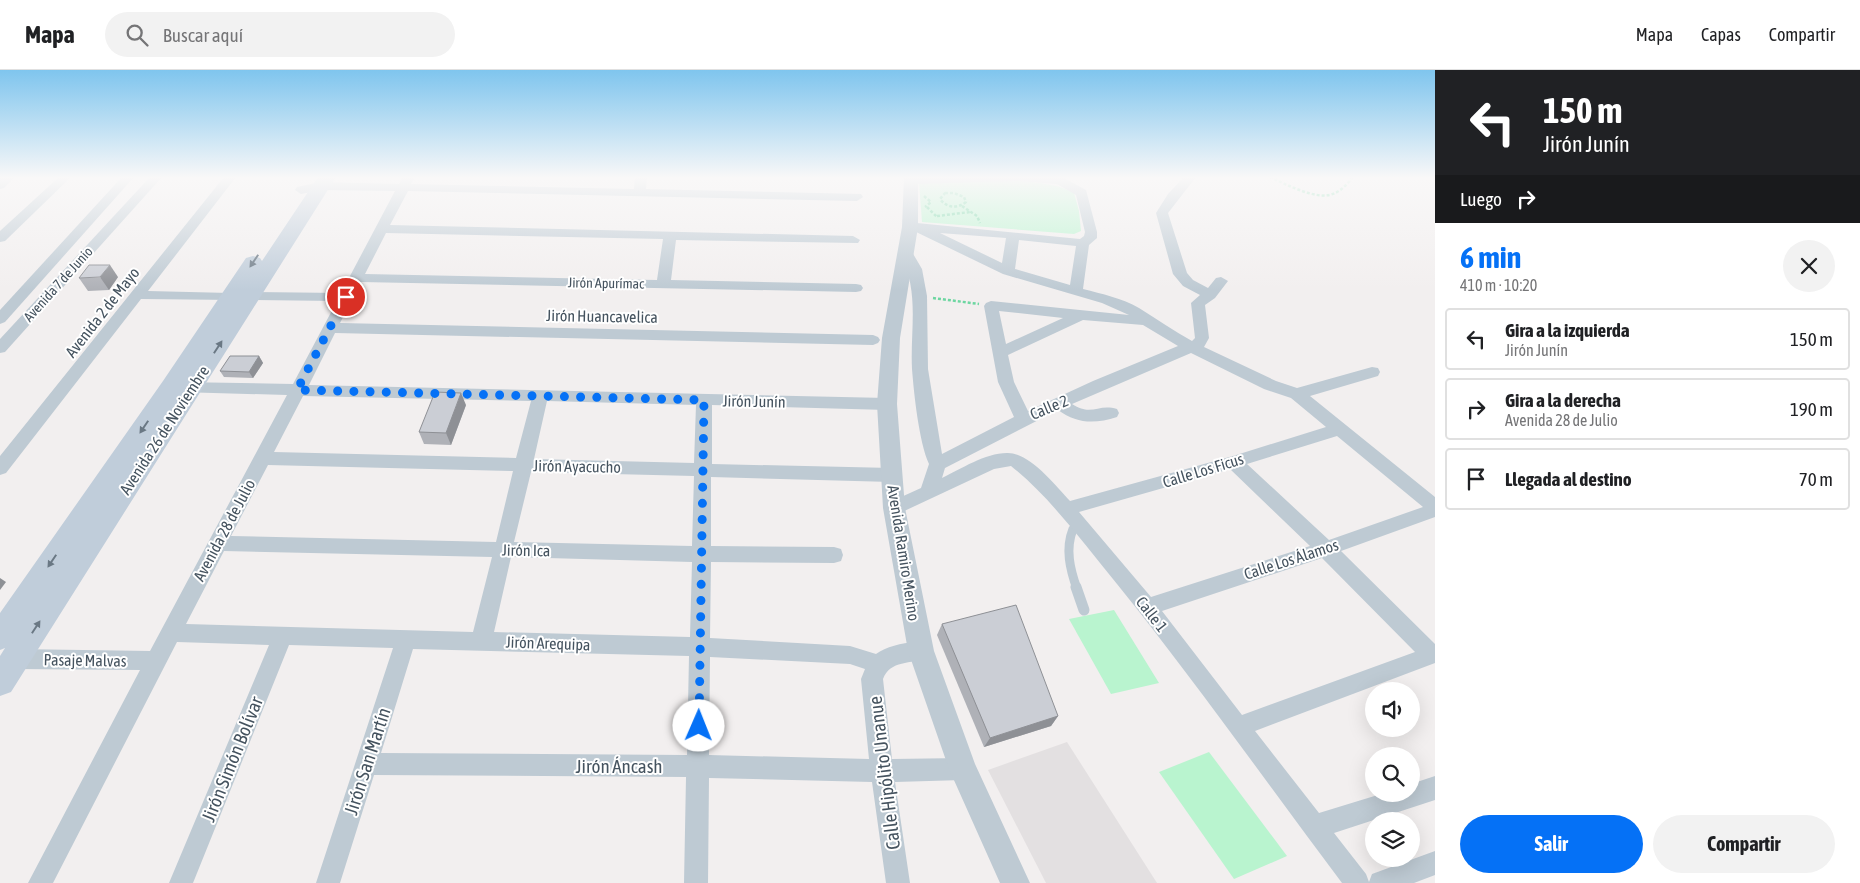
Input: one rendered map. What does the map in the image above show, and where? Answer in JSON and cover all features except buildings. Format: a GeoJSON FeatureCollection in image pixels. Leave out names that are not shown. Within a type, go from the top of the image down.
{"type":"FeatureCollection","features":[{"type":"Feature","properties":{"kind":"main road","name":"Avenida 26 de Noviembre"},"geometry":{"type":"LineString","coordinates":[[0,682],[182,387],[230,297],[291,215]]}},
{"type":"Feature","properties":{"kind":"main road","name":"Avenida 26 de Noviembre"},"geometry":{"type":"LineString","coordinates":[[0,636],[251,296],[297,215]]}},
{"type":"Feature","properties":{"kind":"street"},"geometry":{"type":"LineString","coordinates":[[0,238],[24,215]]}},
{"type":"Feature","properties":{"kind":"street","name":"Avenida 7 de Junio"},"geometry":{"type":"LineString","coordinates":[[0,319],[93,215]]}},
{"type":"Feature","properties":{"kind":"street","name":"Avenida 7 de Junio"},"geometry":{"type":"LineString","coordinates":[[0,348],[121,215]]}},
{"type":"Feature","properties":{"kind":"street","name":"Avenida 2 de Mayo"},"geometry":{"type":"LineString","coordinates":[[0,468],[200,215]]}},
{"type":"Feature","properties":{"kind":"street","name":"Avenida 28 de Julio"},"geometry":{"type":"LineString","coordinates":[[40,883],[388,215]]}},
{"type":"Feature","properties":{"kind":"street","name":"Avenida Ramiro Merino"},"geometry":{"type":"LineString","coordinates":[[916,215],[906,255],[891,338],[887,404],[894,508],[921,651],[962,769],[1015,883]]}},
{"type":"Feature","properties":{"kind":"street"},"geometry":{"type":"LineString","coordinates":[[916,220],[980,232],[1083,243],[1090,238],[1091,232],[1087,215]]}},
{"type":"Feature","properties":{"kind":"street"},"geometry":{"type":"LineString","coordinates":[[1163,215],[1180,274],[1188,283],[1210,296]]}},
{"type":"Feature","properties":{"kind":"street"},"geometry":{"type":"LineString","coordinates":[[916,220],[1008,271],[1107,300],[1133,311],[1146,321],[1191,347],[1270,385],[1298,394],[1435,508]]}},
{"type":"Feature","properties":{"kind":"street"},"geometry":{"type":"LineString","coordinates":[[381,229],[853,240]]}},
{"type":"Feature","properties":{"kind":"street"},"geometry":{"type":"LineString","coordinates":[[1008,271],[1013,235]]}},
{"type":"Feature","properties":{"kind":"street"},"geometry":{"type":"LineString","coordinates":[[663,284],[670,236]]}},
{"type":"Feature","properties":{"kind":"street"},"geometry":{"type":"LineString","coordinates":[[1076,291],[1083,243]]}},
{"type":"Feature","properties":{"kind":"street"},"geometry":{"type":"LineString","coordinates":[[906,255],[915,269],[920,296],[920,369],[932,451],[938,464],[928,492]]}},
{"type":"Feature","properties":{"kind":"street","name":"Jirón Apurímac"},"geometry":{"type":"LineString","coordinates":[[356,278],[856,288]]}},
{"type":"Feature","properties":{"kind":"street"},"geometry":{"type":"LineString","coordinates":[[1191,347],[1199,344],[1202,338],[1198,304],[1210,296],[1220,281]]}},
{"type":"Feature","properties":{"kind":"street"},"geometry":{"type":"LineString","coordinates":[[138,295],[230,297]]}},
{"type":"Feature","properties":{"kind":"street"},"geometry":{"type":"LineString","coordinates":[[251,296],[346,297]]}},
{"type":"Feature","properties":{"kind":"street"},"geometry":{"type":"LineString","coordinates":[[1023,418],[1006,382],[991,306],[1146,321]]}},
{"type":"Feature","properties":{"kind":"street"},"geometry":{"type":"LineString","coordinates":[[1001,352],[1079,316]]}},
{"type":"Feature","properties":{"kind":"street","name":"Jirón Huancavelica"},"geometry":{"type":"LineString","coordinates":[[329,328],[873,340]]}},
{"type":"Feature","properties":{"kind":"street","name":"Calle 2"},"geometry":{"type":"LineString","coordinates":[[938,464],[1023,418],[1191,347]]}},
{"type":"Feature","properties":{"kind":"street"},"geometry":{"type":"LineString","coordinates":[[1298,394],[1372,372]]}},
{"type":"Feature","properties":{"kind":"street","name":"Jirón Junín"},"geometry":{"type":"LineString","coordinates":[[182,387],[887,404]]}},
{"type":"Feature","properties":{"kind":"street"},"geometry":{"type":"LineString","coordinates":[[481,642],[540,396]]}},
{"type":"Feature","properties":{"kind":"street"},"geometry":{"type":"LineString","coordinates":[[696,883],[704,400]]}},
{"type":"Feature","properties":{"kind":"street"},"geometry":{"type":"LineString","coordinates":[[1059,403],[1082,417],[1090,418],[1110,413]]}},
{"type":"Feature","properties":{"kind":"street","name":"Calle Los Ficus"},"geometry":{"type":"LineString","coordinates":[[1066,509],[1233,462],[1340,428]]}},
{"type":"Feature","properties":{"kind":"street","name":"Jirón Ayacucho"},"geometry":{"type":"LineString","coordinates":[[262,458],[703,468],[892,475]]}},
{"type":"Feature","properties":{"kind":"street","name":"Calle 1"},"geometry":{"type":"LineString","coordinates":[[894,508],[990,463],[1007,459],[1016,461],[1038,478],[1147,607],[1355,883]]}},
{"type":"Feature","properties":{"kind":"street"},"geometry":{"type":"LineString","coordinates":[[1233,462],[1325,548],[1434,655],[1238,727]]}},
{"type":"Feature","properties":{"kind":"street","name":"Calle Los Álamos"},"geometry":{"type":"LineString","coordinates":[[1147,607],[1325,548],[1435,508]]}},
{"type":"Feature","properties":{"kind":"street","name":"Jirón Ica"},"geometry":{"type":"LineString","coordinates":[[217,543],[702,554],[834,555]]}},
{"type":"Feature","properties":{"kind":"street","name":"Jirón Arequipa"},"geometry":{"type":"LineString","coordinates":[[170,633],[700,647],[850,655],[878,664]]}},
{"type":"Feature","properties":{"kind":"street","name":"Jirón Simón Bolívar"},"geometry":{"type":"LineString","coordinates":[[181,883],[283,636]]}},
{"type":"Feature","properties":{"kind":"street","name":"Jirón San Martín"},"geometry":{"type":"LineString","coordinates":[[328,883],[406,639]]}},
{"type":"Feature","properties":{"kind":"street"},"geometry":{"type":"LineString","coordinates":[[878,664],[890,656],[921,651]]}},
{"type":"Feature","properties":{"kind":"street","name":"Pasaje Malvas"},"geometry":{"type":"LineString","coordinates":[[15,660],[155,662]]}},
{"type":"Feature","properties":{"kind":"street","name":"Calle Hipólito Unanue"},"geometry":{"type":"LineString","coordinates":[[878,664],[872,679],[882,770],[898,883]]}},
{"type":"Feature","properties":{"kind":"street","name":"Jirón Áncash"},"geometry":{"type":"LineString","coordinates":[[366,764],[698,766],[882,770],[962,769]]}},
{"type":"Feature","properties":{"kind":"street"},"geometry":{"type":"LineString","coordinates":[[1314,827],[1435,788]]}},
{"type":"Feature","properties":{"kind":"street"},"geometry":{"type":"LineString","coordinates":[[1381,883],[1435,863]]}},
{"type":"Feature","properties":{"kind":"lane"},"geometry":{"type":"LineString","coordinates":[[1081,527],[1073,529],[1068,536],[1072,574],[1084,610]]}},
{"type":"Feature","properties":{"kind":"path"},"geometry":{"type":"LineString","coordinates":[[916,215],[916,220]]}},
{"type":"Feature","properties":{"kind":"path"},"geometry":{"type":"LineString","coordinates":[[937,216],[946,215]]}},
{"type":"Feature","properties":{"kind":"path"},"geometry":{"type":"LineString","coordinates":[[974,215],[979,220],[980,232]]}},
{"type":"Feature","properties":{"kind":"path"},"geometry":{"type":"LineString","coordinates":[[937,216],[943,223]]}},
{"type":"Feature","properties":{"kind":"path"},"geometry":{"type":"LineString","coordinates":[[920,296],[991,306]]}},
{"type":"Feature","properties":{"kind":"shaded area"},"geometry":{"type":"Polygon","coordinates":[[[1067,742],[1157,883],[1046,883],[988,770],[1067,742]]]}},
{"type":"Feature","properties":{"kind":"green space"},"geometry":{"type":"Polygon","coordinates":[[[921,215],[1079,215],[1081,231],[1074,234],[922,222],[921,215]]]}},
{"type":"Feature","properties":{"kind":"green space"},"geometry":{"type":"Polygon","coordinates":[[[1114,610],[1159,683],[1111,694],[1069,619],[1114,610]]]}},
{"type":"Feature","properties":{"kind":"green space"},"geometry":{"type":"Polygon","coordinates":[[[1209,752],[1287,856],[1234,879],[1159,772],[1209,752]]]}},
{"type":"Feature","properties":{"kind":"route"},"geometry":{"type":"LineString","coordinates":[[346,297],[297,390],[704,400],[699,726]]}}]}
